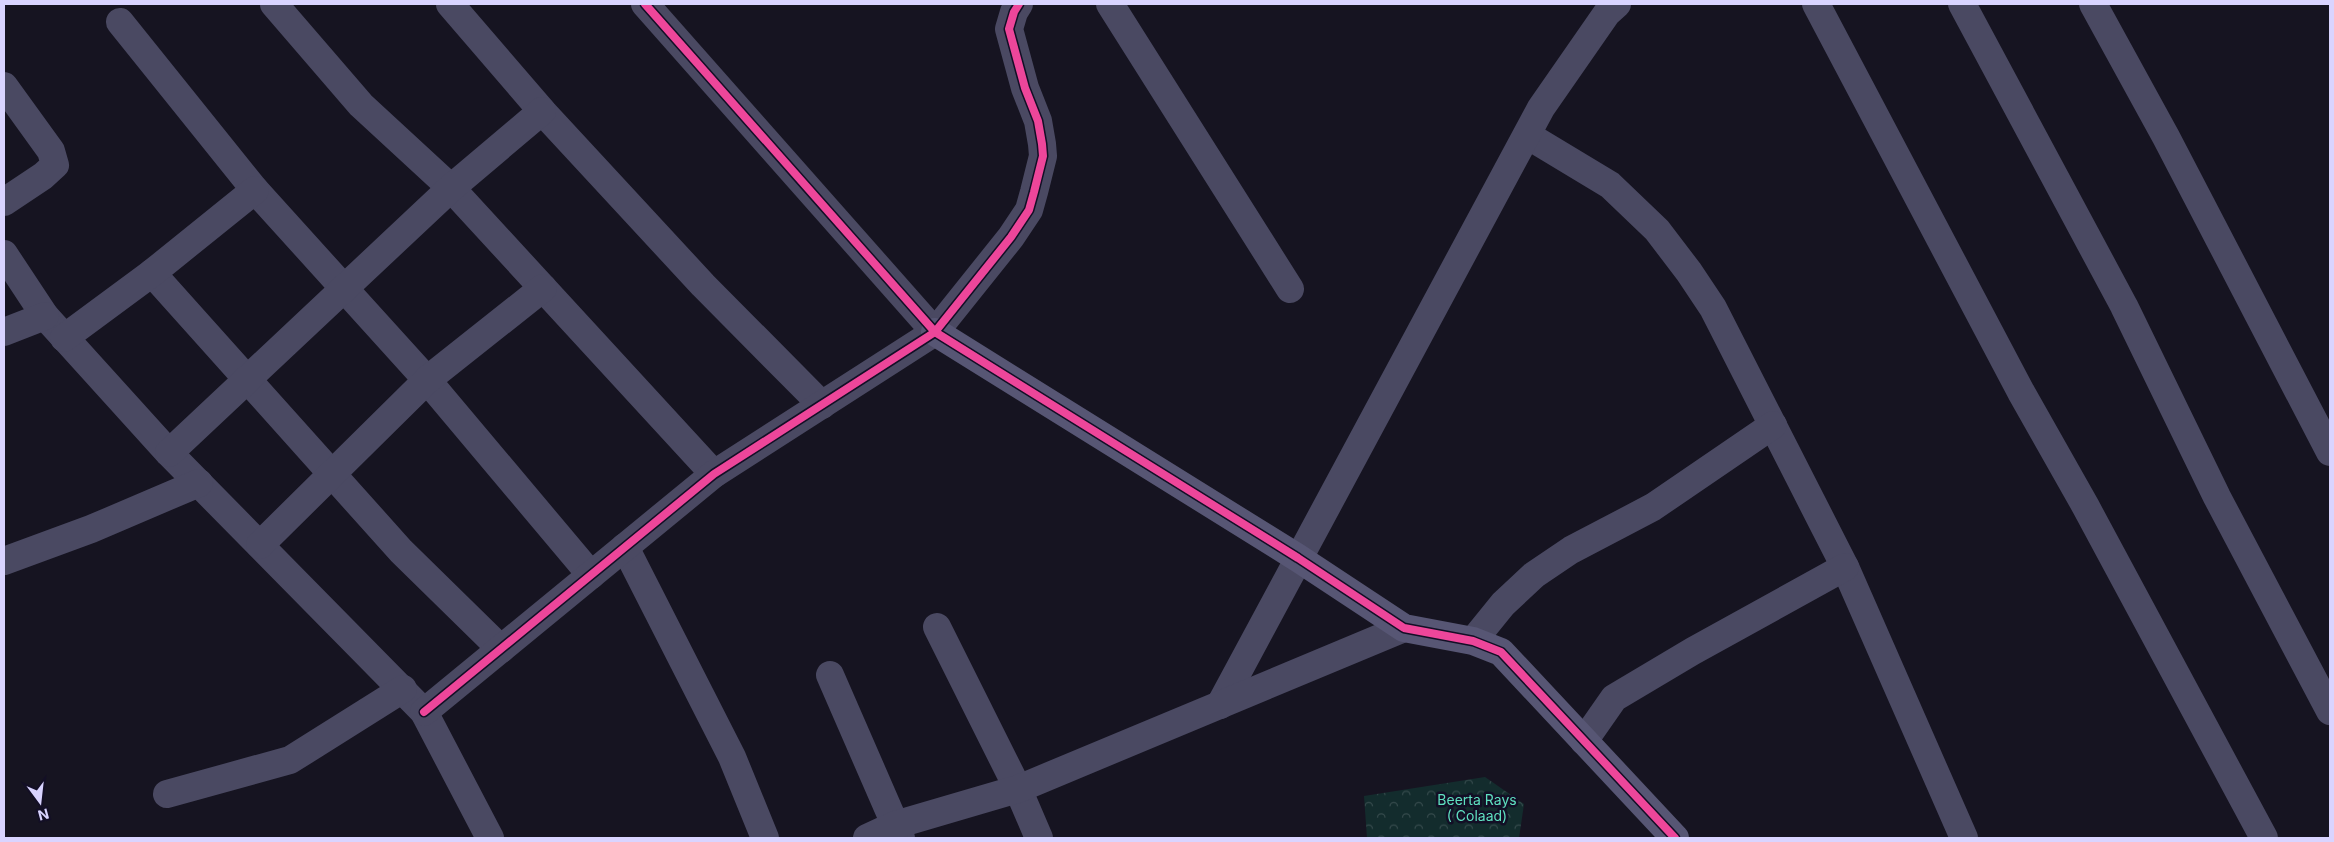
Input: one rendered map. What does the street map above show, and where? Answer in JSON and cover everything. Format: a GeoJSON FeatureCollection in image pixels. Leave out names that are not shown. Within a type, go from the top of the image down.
{"type":"FeatureCollection","features":[{"type":"Feature","properties":{"kind":"street"},"geometry":{"type":"LineString","coordinates":[[274,4],[361,105],[451,188],[714,474]]}},
{"type":"Feature","properties":{"kind":"street"},"geometry":{"type":"LineString","coordinates":[[450,4],[542,111],[703,285],[822,405]]}},
{"type":"Feature","properties":{"kind":"street"},"geometry":{"type":"LineString","coordinates":[[645,4],[823,203],[934,332],[1298,558],[1404,628],[1473,642],[1501,652],[1675,838]]}},
{"type":"Feature","properties":{"kind":"street"},"geometry":{"type":"LineString","coordinates":[[424,712],[714,474],[934,332],[1011,237],[1029,210],[1034,192],[1043,156],[1042,144],[1038,121],[1025,88],[1009,29],[1014,12],[1019,4]]}},
{"type":"Feature","properties":{"kind":"street"},"geometry":{"type":"LineString","coordinates":[[1110,4],[1290,289]]}},
{"type":"Feature","properties":{"kind":"street"},"geometry":{"type":"LineString","coordinates":[[1220,706],[1527,135],[1558,83],[1607,13],[1617,4]]}},
{"type":"Feature","properties":{"kind":"street"},"geometry":{"type":"LineString","coordinates":[[1816,4],[2021,392],[2086,507],[2264,838]]}},
{"type":"Feature","properties":{"kind":"street"},"geometry":{"type":"LineString","coordinates":[[1962,4],[2124,306],[2216,497],[2330,711]]}},
{"type":"Feature","properties":{"kind":"street"},"geometry":{"type":"LineString","coordinates":[[2093,4],[2166,137],[2330,452]]}},
{"type":"Feature","properties":{"kind":"street"},"geometry":{"type":"LineString","coordinates":[[120,22],[255,190],[428,380],[592,575]]}},
{"type":"Feature","properties":{"kind":"street"},"geometry":{"type":"LineString","coordinates":[[4,86],[52,151],[54,165],[43,176],[4,202]]}},
{"type":"Feature","properties":{"kind":"street"},"geometry":{"type":"LineString","coordinates":[[169,453],[343,287],[451,188],[542,111]]}},
{"type":"Feature","properties":{"kind":"street"},"geometry":{"type":"LineString","coordinates":[[1527,135],[1610,185],[1656,230],[1689,272],[1713,308],[1845,567],[1964,838]]}},
{"type":"Feature","properties":{"kind":"street"},"geometry":{"type":"LineString","coordinates":[[64,338],[152,273],[255,190]]}},
{"type":"Feature","properties":{"kind":"street"},"geometry":{"type":"LineString","coordinates":[[4,254],[45,316],[169,453],[424,712],[490,838]]}},
{"type":"Feature","properties":{"kind":"street"},"geometry":{"type":"LineString","coordinates":[[152,273],[401,551],[501,649]]}},
{"type":"Feature","properties":{"kind":"street"},"geometry":{"type":"LineString","coordinates":[[260,545],[428,380],[543,288]]}},
{"type":"Feature","properties":{"kind":"street"},"geometry":{"type":"LineString","coordinates":[[4,332],[45,316]]}},
{"type":"Feature","properties":{"kind":"street"},"geometry":{"type":"LineString","coordinates":[[1473,642],[1503,604],[1534,576],[1571,550],[1653,507],[1773,425]]}},
{"type":"Feature","properties":{"kind":"street"},"geometry":{"type":"LineString","coordinates":[[4,561],[91,529],[199,484]]}},
{"type":"Feature","properties":{"kind":"street"},"geometry":{"type":"LineString","coordinates":[[625,547],[732,757],[765,838]]}},
{"type":"Feature","properties":{"kind":"street"},"geometry":{"type":"LineString","coordinates":[[1584,741],[1614,698],[1701,646],[1845,567]]}},
{"type":"Feature","properties":{"kind":"street"},"geometry":{"type":"LineString","coordinates":[[937,627],[1018,789],[1039,838]]}},
{"type":"Feature","properties":{"kind":"street"},"geometry":{"type":"LineString","coordinates":[[867,838],[898,832],[1018,789],[1404,628]]}},
{"type":"Feature","properties":{"kind":"street"},"geometry":{"type":"LineString","coordinates":[[830,675],[898,832]]}},
{"type":"Feature","properties":{"kind":"street"},"geometry":{"type":"LineString","coordinates":[[167,794],[290,760],[403,689]]}},
{"type":"Feature","properties":{"kind":"green space","name":"Beerta Rays ( Colaad)"},"geometry":{"type":"Polygon","coordinates":[[[1485,777],[1524,804],[1519,838],[1367,838],[1364,796],[1485,777]]]}},
{"type":"Feature","properties":{"kind":"cycle path"},"geometry":{"type":"LineString","coordinates":[[645,4],[935,332],[1298,558],[1404,628],[1473,641],[1501,652],[1675,838]]}},
{"type":"Feature","properties":{"kind":"cycle path"},"geometry":{"type":"LineString","coordinates":[[424,712],[714,474],[935,332],[1011,237],[1029,210],[1034,192],[1043,156],[1042,144],[1038,121],[1025,88],[1009,29],[1014,12],[1019,4]]}}]}
